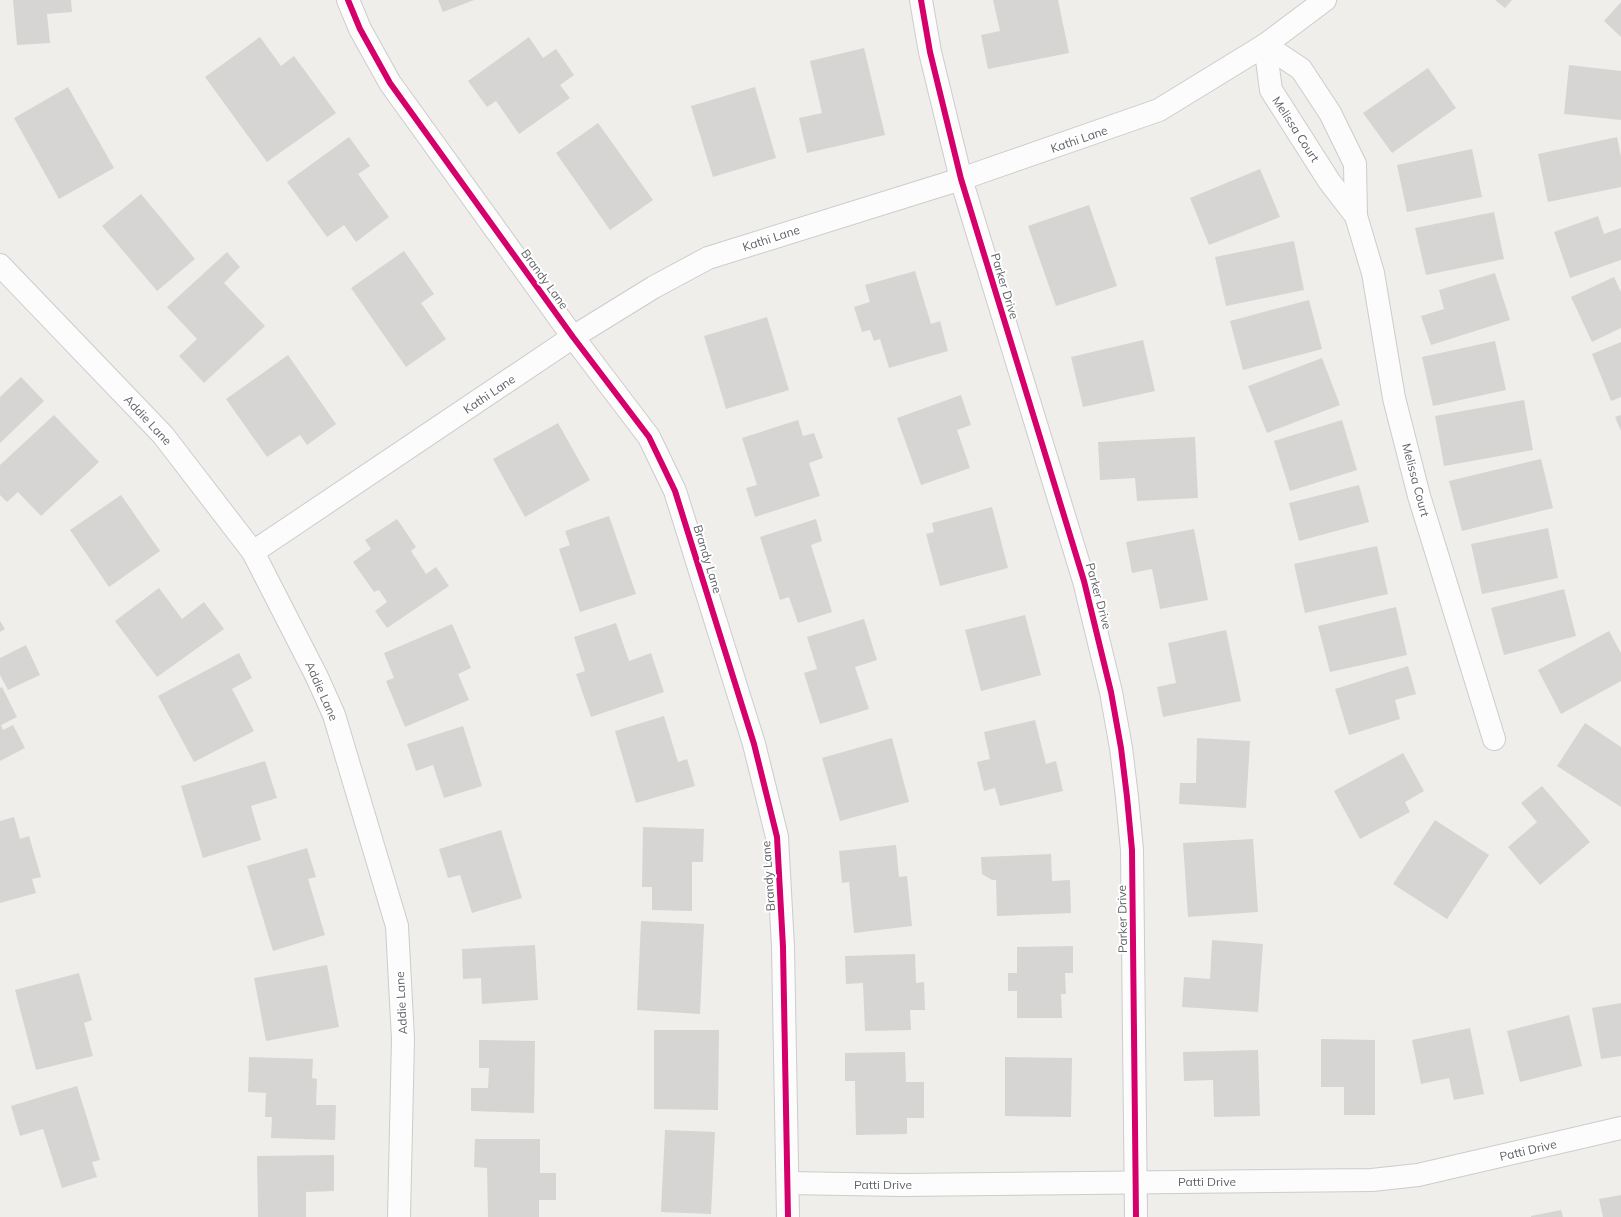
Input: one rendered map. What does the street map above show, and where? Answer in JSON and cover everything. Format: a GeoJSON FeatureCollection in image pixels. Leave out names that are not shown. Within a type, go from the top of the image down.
{"type":"FeatureCollection","features":[{"type":"Feature","properties":{"kind":"street","name":"Brandy Lane"},"geometry":{"type":"LineString","coordinates":[[348,0],[360,29],[390,82],[573,337],[649,437],[675,491],[754,744],[777,837],[783,947],[788,1217]]}},
{"type":"Feature","properties":{"kind":"street","name":"Parker Drive"},"geometry":{"type":"LineString","coordinates":[[921,0],[930,52],[961,179],[1084,581],[1098,636],[1121,748],[1132,850],[1137,1181],[1136,1217]]}},
{"type":"Feature","properties":{"kind":"street","name":"Kathi Lane"},"geometry":{"type":"LineString","coordinates":[[253,552],[573,337],[654,287],[708,258],[961,179],[1159,110],[1265,45],[1325,0]]}},
{"type":"Feature","properties":{"kind":"street","name":"Melissa Court"},"geometry":{"type":"LineString","coordinates":[[1265,45],[1271,90],[1329,181],[1356,216]]}},
{"type":"Feature","properties":{"kind":"street","name":"Melissa Court"},"geometry":{"type":"LineString","coordinates":[[1265,45],[1301,69],[1330,112],[1355,164],[1356,216],[1372,273],[1394,398],[1419,496],[1494,739]]}},
{"type":"Feature","properties":{"kind":"street","name":"Addie Lane"},"geometry":{"type":"LineString","coordinates":[[0,265],[163,435],[253,552],[317,677],[334,715],[397,926],[403,1039],[399,1217]]}},
{"type":"Feature","properties":{"kind":"street","name":"Patti Drive"},"geometry":{"type":"LineString","coordinates":[[788,1183],[902,1185],[1137,1181],[1372,1180],[1418,1176],[1621,1128]]}},
{"type":"Feature","properties":{"kind":"building"},"geometry":{"type":"Polygon","coordinates":[[[13,0],[71,0],[72,12],[47,14],[50,43],[17,45],[13,0]]]}},
{"type":"Feature","properties":{"kind":"building"},"geometry":{"type":"Polygon","coordinates":[[[438,0],[474,0],[443,12],[438,0]]]}},
{"type":"Feature","properties":{"kind":"building"},"geometry":{"type":"Polygon","coordinates":[[[993,0],[1058,0],[1069,53],[988,69],[981,35],[1000,31],[993,0]]]}},
{"type":"Feature","properties":{"kind":"building"},"geometry":{"type":"Polygon","coordinates":[[[1495,0],[1512,0],[1505,8],[1495,0]]]}},
{"type":"Feature","properties":{"kind":"building"},"geometry":{"type":"Polygon","coordinates":[[[1621,2],[1621,37],[1604,21],[1621,2]]]}},
{"type":"Feature","properties":{"kind":"building"},"geometry":{"type":"Polygon","coordinates":[[[260,37],[281,66],[294,56],[336,113],[267,162],[205,77],[260,37]]]}},
{"type":"Feature","properties":{"kind":"building"},"geometry":{"type":"Polygon","coordinates":[[[529,37],[543,58],[556,49],[574,75],[560,85],[570,98],[519,134],[496,101],[487,107],[468,81],[529,37]]]}},
{"type":"Feature","properties":{"kind":"building"},"geometry":{"type":"Polygon","coordinates":[[[864,48],[885,135],[807,153],[799,118],[822,113],[810,61],[864,48]]]}},
{"type":"Feature","properties":{"kind":"building"},"geometry":{"type":"Polygon","coordinates":[[[1569,65],[1621,71],[1621,120],[1564,114],[1569,65]]]}},
{"type":"Feature","properties":{"kind":"building"},"geometry":{"type":"Polygon","coordinates":[[[1428,68],[1456,108],[1392,153],[1363,113],[1428,68]]]}},
{"type":"Feature","properties":{"kind":"building"},"geometry":{"type":"Polygon","coordinates":[[[68,87],[114,168],[59,199],[14,118],[68,87]]]}},
{"type":"Feature","properties":{"kind":"building"},"geometry":{"type":"Polygon","coordinates":[[[755,87],[776,158],[713,177],[691,106],[755,87]]]}},
{"type":"Feature","properties":{"kind":"building"},"geometry":{"type":"Polygon","coordinates":[[[598,123],[653,200],[610,230],[556,153],[598,123]]]}},
{"type":"Feature","properties":{"kind":"building"},"geometry":{"type":"Polygon","coordinates":[[[349,137],[370,166],[358,174],[389,217],[356,242],[344,225],[327,237],[287,182],[349,137]]]}},
{"type":"Feature","properties":{"kind":"building"},"geometry":{"type":"Polygon","coordinates":[[[1617,137],[1621,157],[1621,187],[1548,202],[1538,154],[1617,137]]]}},
{"type":"Feature","properties":{"kind":"building"},"geometry":{"type":"Polygon","coordinates":[[[1472,149],[1482,197],[1407,212],[1397,165],[1472,149]]]}},
{"type":"Feature","properties":{"kind":"building"},"geometry":{"type":"Polygon","coordinates":[[[1260,169],[1280,217],[1209,245],[1190,198],[1260,169]]]}},
{"type":"Feature","properties":{"kind":"building"},"geometry":{"type":"Polygon","coordinates":[[[141,194],[195,259],[157,291],[102,226],[141,194]]]}},
{"type":"Feature","properties":{"kind":"building"},"geometry":{"type":"Polygon","coordinates":[[[1089,205],[1117,286],[1056,306],[1028,226],[1089,205]]]}},
{"type":"Feature","properties":{"kind":"building"},"geometry":{"type":"Polygon","coordinates":[[[1494,212],[1504,259],[1426,275],[1415,228],[1494,212]]]}},
{"type":"Feature","properties":{"kind":"building"},"geometry":{"type":"Polygon","coordinates":[[[1598,216],[1604,234],[1621,228],[1621,260],[1570,278],[1554,232],[1598,216]]]}},
{"type":"Feature","properties":{"kind":"building"},"geometry":{"type":"Polygon","coordinates":[[[1294,241],[1304,290],[1226,306],[1215,257],[1294,241]]]}},
{"type":"Feature","properties":{"kind":"building"},"geometry":{"type":"Polygon","coordinates":[[[404,251],[434,294],[421,303],[446,339],[406,367],[351,288],[404,251]]]}},
{"type":"Feature","properties":{"kind":"building"},"geometry":{"type":"Polygon","coordinates":[[[227,252],[240,267],[224,283],[265,326],[204,383],[179,356],[197,339],[167,307],[227,252]]]}},
{"type":"Feature","properties":{"kind":"building"},"geometry":{"type":"Polygon","coordinates":[[[915,271],[931,324],[940,321],[948,351],[889,368],[880,339],[874,341],[870,330],[862,332],[854,307],[870,302],[865,285],[915,271]]]}},
{"type":"Feature","properties":{"kind":"building"},"geometry":{"type":"Polygon","coordinates":[[[1495,273],[1510,320],[1431,345],[1421,316],[1444,309],[1439,290],[1495,273]]]}},
{"type":"Feature","properties":{"kind":"building"},"geometry":{"type":"Polygon","coordinates":[[[1614,277],[1621,292],[1621,328],[1592,342],[1571,297],[1614,277]]]}},
{"type":"Feature","properties":{"kind":"building"},"geometry":{"type":"Polygon","coordinates":[[[1309,300],[1322,349],[1243,370],[1230,321],[1309,300]]]}},
{"type":"Feature","properties":{"kind":"building"},"geometry":{"type":"Polygon","coordinates":[[[767,317],[789,390],[726,409],[704,336],[767,317]]]}},
{"type":"Feature","properties":{"kind":"building"},"geometry":{"type":"Polygon","coordinates":[[[1143,340],[1155,391],[1083,407],[1071,357],[1143,340]]]}},
{"type":"Feature","properties":{"kind":"building"},"geometry":{"type":"Polygon","coordinates":[[[1495,341],[1506,390],[1433,406],[1422,357],[1495,341]]]}},
{"type":"Feature","properties":{"kind":"building"},"geometry":{"type":"Polygon","coordinates":[[[1621,342],[1621,397],[1611,401],[1592,354],[1621,342]]]}},
{"type":"Feature","properties":{"kind":"building"},"geometry":{"type":"Polygon","coordinates":[[[288,355],[336,424],[307,445],[300,435],[267,457],[226,399],[288,355]]]}},
{"type":"Feature","properties":{"kind":"building"},"geometry":{"type":"Polygon","coordinates":[[[1322,358],[1340,405],[1267,433],[1248,386],[1322,358]]]}},
{"type":"Feature","properties":{"kind":"building"},"geometry":{"type":"Polygon","coordinates":[[[21,377],[44,401],[0,443],[0,397],[21,377]]]}},
{"type":"Feature","properties":{"kind":"building"},"geometry":{"type":"Polygon","coordinates":[[[961,395],[971,425],[957,430],[970,468],[921,485],[897,418],[961,395]]]}},
{"type":"Feature","properties":{"kind":"building"},"geometry":{"type":"Polygon","coordinates":[[[1524,400],[1533,450],[1444,466],[1435,416],[1524,400]]]}},
{"type":"Feature","properties":{"kind":"building"},"geometry":{"type":"Polygon","coordinates":[[[54,415],[99,462],[41,516],[18,492],[7,502],[0,495],[0,465],[54,415]]]}},
{"type":"Feature","properties":{"kind":"building"},"geometry":{"type":"Polygon","coordinates":[[[1621,415],[1621,431],[1615,417],[1621,415]]]}},
{"type":"Feature","properties":{"kind":"building"},"geometry":{"type":"Polygon","coordinates":[[[798,420],[803,436],[814,433],[823,458],[809,463],[820,496],[755,517],[746,488],[757,485],[742,438],[798,420]]]}},
{"type":"Feature","properties":{"kind":"building"},"geometry":{"type":"Polygon","coordinates":[[[1342,420],[1357,470],[1290,491],[1274,441],[1342,420]]]}},
{"type":"Feature","properties":{"kind":"building"},"geometry":{"type":"Polygon","coordinates":[[[558,423],[590,480],[525,517],[493,459],[558,423]]]}},
{"type":"Feature","properties":{"kind":"building"},"geometry":{"type":"Polygon","coordinates":[[[1195,437],[1198,498],[1137,501],[1135,478],[1100,480],[1098,442],[1195,437]]]}},
{"type":"Feature","properties":{"kind":"building"},"geometry":{"type":"Polygon","coordinates":[[[1541,459],[1553,508],[1462,531],[1449,481],[1541,459]]]}},
{"type":"Feature","properties":{"kind":"building"},"geometry":{"type":"Polygon","coordinates":[[[1359,485],[1369,522],[1299,541],[1289,503],[1359,485]]]}},
{"type":"Feature","properties":{"kind":"building"},"geometry":{"type":"Polygon","coordinates":[[[121,495],[160,551],[109,587],[70,530],[121,495]]]}},
{"type":"Feature","properties":{"kind":"building"},"geometry":{"type":"Polygon","coordinates":[[[992,507],[1008,568],[940,586],[926,534],[934,532],[932,523],[992,507]]]}},
{"type":"Feature","properties":{"kind":"building"},"geometry":{"type":"Polygon","coordinates":[[[609,516],[636,594],[580,612],[559,549],[570,545],[565,531],[609,516]]]}},
{"type":"Feature","properties":{"kind":"building"},"geometry":{"type":"Polygon","coordinates":[[[397,519],[416,547],[411,551],[426,574],[436,567],[449,586],[387,628],[375,611],[387,602],[379,590],[374,592],[353,562],[371,549],[365,540],[397,519]]]}},
{"type":"Feature","properties":{"kind":"building"},"geometry":{"type":"Polygon","coordinates":[[[816,519],[822,541],[811,545],[832,612],[798,623],[789,597],[780,600],[760,537],[816,519]]]}},
{"type":"Feature","properties":{"kind":"building"},"geometry":{"type":"Polygon","coordinates":[[[1548,528],[1558,578],[1482,594],[1471,544],[1548,528]]]}},
{"type":"Feature","properties":{"kind":"building"},"geometry":{"type":"Polygon","coordinates":[[[1194,529],[1208,600],[1160,609],[1152,569],[1132,573],[1126,542],[1194,529]]]}},
{"type":"Feature","properties":{"kind":"building"},"geometry":{"type":"Polygon","coordinates":[[[1377,546],[1388,594],[1305,613],[1294,564],[1377,546]]]}},
{"type":"Feature","properties":{"kind":"building"},"geometry":{"type":"Polygon","coordinates":[[[159,588],[182,619],[204,602],[224,629],[157,677],[115,621],[159,588]]]}},
{"type":"Feature","properties":{"kind":"building"},"geometry":{"type":"Polygon","coordinates":[[[1564,589],[1576,636],[1504,655],[1491,608],[1564,589]]]}},
{"type":"Feature","properties":{"kind":"building"},"geometry":{"type":"Polygon","coordinates":[[[1396,607],[1407,655],[1330,672],[1318,626],[1396,607]]]}},
{"type":"Feature","properties":{"kind":"building"},"geometry":{"type":"Polygon","coordinates":[[[1025,615],[1041,675],[981,691],[965,630],[1025,615]]]}},
{"type":"Feature","properties":{"kind":"building"},"geometry":{"type":"Polygon","coordinates":[[[864,619],[877,660],[855,667],[869,709],[820,724],[804,673],[817,669],[807,637],[864,619]]]}},
{"type":"Feature","properties":{"kind":"building"},"geometry":{"type":"Polygon","coordinates":[[[0,621],[5,629],[0,632],[0,621]]]}},
{"type":"Feature","properties":{"kind":"building"},"geometry":{"type":"Polygon","coordinates":[[[616,623],[629,661],[651,653],[664,692],[591,717],[576,674],[585,671],[574,637],[616,623]]]}},
{"type":"Feature","properties":{"kind":"building"},"geometry":{"type":"Polygon","coordinates":[[[452,624],[471,668],[458,674],[469,700],[405,727],[386,681],[394,678],[384,653],[452,624]]]}},
{"type":"Feature","properties":{"kind":"building"},"geometry":{"type":"Polygon","coordinates":[[[1226,630],[1241,701],[1163,717],[1157,687],[1176,683],[1168,643],[1226,630]]]}},
{"type":"Feature","properties":{"kind":"building"},"geometry":{"type":"Polygon","coordinates":[[[1609,631],[1621,653],[1621,681],[1561,714],[1538,670],[1609,631]]]}},
{"type":"Feature","properties":{"kind":"building"},"geometry":{"type":"Polygon","coordinates":[[[26,645],[40,675],[8,690],[0,675],[0,658],[26,645]]]}},
{"type":"Feature","properties":{"kind":"building"},"geometry":{"type":"Polygon","coordinates":[[[239,653],[252,678],[232,689],[254,731],[194,762],[158,696],[239,653]]]}},
{"type":"Feature","properties":{"kind":"building"},"geometry":{"type":"Polygon","coordinates":[[[1408,666],[1416,694],[1395,700],[1400,719],[1349,735],[1335,689],[1408,666]]]}},
{"type":"Feature","properties":{"kind":"building"},"geometry":{"type":"Polygon","coordinates":[[[2,687],[17,717],[1,725],[3,730],[13,725],[25,748],[0,761],[0,688],[2,687]]]}},
{"type":"Feature","properties":{"kind":"building"},"geometry":{"type":"Polygon","coordinates":[[[664,716],[678,762],[687,759],[695,786],[636,803],[615,731],[664,716]]]}},
{"type":"Feature","properties":{"kind":"building"},"geometry":{"type":"Polygon","coordinates":[[[1035,720],[1046,764],[1056,761],[1063,791],[1000,806],[995,788],[984,791],[977,762],[990,759],[984,732],[1035,720]]]}},
{"type":"Feature","properties":{"kind":"building"},"geometry":{"type":"Polygon","coordinates":[[[1585,723],[1621,747],[1621,807],[1557,766],[1585,723]]]}},
{"type":"Feature","properties":{"kind":"building"},"geometry":{"type":"Polygon","coordinates":[[[463,726],[482,786],[444,798],[433,765],[416,771],[407,744],[463,726]]]}},
{"type":"Feature","properties":{"kind":"building"},"geometry":{"type":"Polygon","coordinates":[[[892,738],[909,802],[840,821],[822,758],[892,738]]]}},
{"type":"Feature","properties":{"kind":"building"},"geometry":{"type":"Polygon","coordinates":[[[1197,738],[1250,741],[1246,808],[1179,804],[1180,783],[1196,783],[1197,738]]]}},
{"type":"Feature","properties":{"kind":"building"},"geometry":{"type":"Polygon","coordinates":[[[1403,753],[1424,791],[1405,802],[1410,812],[1360,839],[1334,791],[1403,753]]]}},
{"type":"Feature","properties":{"kind":"building"},"geometry":{"type":"Polygon","coordinates":[[[265,761],[277,798],[251,806],[261,840],[203,858],[181,786],[265,761]]]}},
{"type":"Feature","properties":{"kind":"building"},"geometry":{"type":"Polygon","coordinates":[[[1542,786],[1590,842],[1540,885],[1508,847],[1537,822],[1521,803],[1542,786]]]}},
{"type":"Feature","properties":{"kind":"building"},"geometry":{"type":"Polygon","coordinates":[[[14,817],[20,839],[29,836],[41,877],[32,879],[36,893],[0,903],[0,821],[14,817]]]}},
{"type":"Feature","properties":{"kind":"building"},"geometry":{"type":"Polygon","coordinates":[[[1435,820],[1489,855],[1447,919],[1393,884],[1435,820]]]}},
{"type":"Feature","properties":{"kind":"building"},"geometry":{"type":"Polygon","coordinates":[[[643,827],[704,829],[703,862],[692,862],[692,911],[652,910],[652,887],[642,887],[643,827]]]}},
{"type":"Feature","properties":{"kind":"building"},"geometry":{"type":"Polygon","coordinates":[[[501,830],[522,898],[472,913],[460,875],[448,878],[439,849],[501,830]]]}},
{"type":"Feature","properties":{"kind":"building"},"geometry":{"type":"Polygon","coordinates":[[[1253,839],[1258,912],[1188,917],[1183,843],[1253,839]]]}},
{"type":"Feature","properties":{"kind":"building"},"geometry":{"type":"Polygon","coordinates":[[[896,845],[899,877],[907,876],[912,926],[854,933],[849,882],[842,883],[839,851],[896,845]]]}},
{"type":"Feature","properties":{"kind":"building"},"geometry":{"type":"Polygon","coordinates":[[[307,848],[316,877],[308,879],[325,935],[273,951],[247,866],[307,848]]]}},
{"type":"Feature","properties":{"kind":"building"},"geometry":{"type":"Polygon","coordinates":[[[1051,854],[1052,881],[1070,880],[1071,913],[997,916],[996,880],[992,880],[982,874],[981,857],[1051,854]]]}},
{"type":"Feature","properties":{"kind":"building"},"geometry":{"type":"Polygon","coordinates":[[[641,921],[704,924],[700,1014],[637,1010],[641,921]]]}},
{"type":"Feature","properties":{"kind":"building"},"geometry":{"type":"Polygon","coordinates":[[[1212,940],[1263,944],[1258,1012],[1182,1007],[1184,977],[1210,979],[1212,940]]]}},
{"type":"Feature","properties":{"kind":"building"},"geometry":{"type":"Polygon","coordinates":[[[535,945],[538,1000],[482,1004],[481,978],[463,979],[462,949],[535,945]]]}},
{"type":"Feature","properties":{"kind":"building"},"geometry":{"type":"Polygon","coordinates":[[[1073,946],[1073,973],[1065,973],[1066,994],[1061,994],[1062,1018],[1017,1018],[1017,991],[1008,991],[1008,973],[1017,973],[1017,947],[1073,946]]]}},
{"type":"Feature","properties":{"kind":"building"},"geometry":{"type":"Polygon","coordinates":[[[915,954],[916,983],[924,982],[925,1010],[910,1010],[911,1030],[865,1031],[863,983],[846,984],[845,956],[915,954]]]}},
{"type":"Feature","properties":{"kind":"building"},"geometry":{"type":"Polygon","coordinates":[[[327,965],[339,1027],[266,1041],[254,978],[327,965]]]}},
{"type":"Feature","properties":{"kind":"building"},"geometry":{"type":"Polygon","coordinates":[[[79,973],[92,1020],[84,1023],[93,1056],[36,1070],[15,990],[79,973]]]}},
{"type":"Feature","properties":{"kind":"building"},"geometry":{"type":"Polygon","coordinates":[[[1621,1003],[1621,1056],[1601,1059],[1592,1008],[1621,1003]]]}},
{"type":"Feature","properties":{"kind":"building"},"geometry":{"type":"Polygon","coordinates":[[[1569,1015],[1582,1066],[1520,1082],[1507,1031],[1569,1015]]]}},
{"type":"Feature","properties":{"kind":"building"},"geometry":{"type":"Polygon","coordinates":[[[1470,1028],[1484,1094],[1454,1100],[1449,1078],[1421,1084],[1412,1040],[1470,1028]]]}},
{"type":"Feature","properties":{"kind":"building"},"geometry":{"type":"Polygon","coordinates":[[[654,1030],[719,1030],[718,1110],[654,1109],[654,1030]]]}},
{"type":"Feature","properties":{"kind":"building"},"geometry":{"type":"Polygon","coordinates":[[[1321,1039],[1375,1040],[1375,1115],[1344,1115],[1344,1087],[1321,1087],[1321,1039]]]}},
{"type":"Feature","properties":{"kind":"building"},"geometry":{"type":"Polygon","coordinates":[[[479,1040],[535,1041],[534,1113],[471,1111],[471,1088],[488,1088],[489,1068],[479,1068],[479,1040]]]}},
{"type":"Feature","properties":{"kind":"building"},"geometry":{"type":"Polygon","coordinates":[[[1258,1050],[1260,1116],[1214,1117],[1213,1080],[1184,1081],[1183,1052],[1258,1050]]]}},
{"type":"Feature","properties":{"kind":"building"},"geometry":{"type":"Polygon","coordinates":[[[905,1052],[906,1082],[924,1082],[924,1118],[907,1118],[907,1134],[856,1135],[855,1081],[845,1081],[845,1053],[905,1052]]]}},
{"type":"Feature","properties":{"kind":"building"},"geometry":{"type":"Polygon","coordinates":[[[249,1057],[313,1059],[312,1078],[317,1079],[316,1105],[336,1105],[335,1140],[271,1138],[272,1117],[265,1117],[266,1093],[248,1092],[249,1057]]]}},
{"type":"Feature","properties":{"kind":"building"},"geometry":{"type":"Polygon","coordinates":[[[1005,1057],[1072,1058],[1071,1117],[1005,1116],[1005,1057]]]}},
{"type":"Feature","properties":{"kind":"building"},"geometry":{"type":"Polygon","coordinates":[[[77,1086],[100,1160],[92,1162],[97,1177],[62,1188],[43,1129],[20,1136],[11,1106],[77,1086]]]}},
{"type":"Feature","properties":{"kind":"building"},"geometry":{"type":"Polygon","coordinates":[[[665,1130],[715,1132],[711,1214],[661,1212],[665,1130]]]}},
{"type":"Feature","properties":{"kind":"building"},"geometry":{"type":"Polygon","coordinates":[[[475,1139],[540,1139],[540,1173],[556,1173],[556,1200],[539,1200],[539,1217],[488,1217],[487,1168],[474,1167],[475,1139]]]}},
{"type":"Feature","properties":{"kind":"building"},"geometry":{"type":"Polygon","coordinates":[[[334,1155],[334,1191],[306,1192],[306,1217],[258,1217],[257,1156],[334,1155]]]}},
{"type":"Feature","properties":{"kind":"building"},"geometry":{"type":"Polygon","coordinates":[[[1621,1195],[1621,1217],[1603,1217],[1599,1199],[1621,1195]]]}},
{"type":"Feature","properties":{"kind":"building"},"geometry":{"type":"Polygon","coordinates":[[[1561,1210],[1563,1217],[1531,1217],[1531,1216],[1561,1210]]]}},
{"type":"Feature","properties":{"kind":"cycle path"},"geometry":{"type":"LineString","coordinates":[[348,0],[360,29],[390,83],[573,337],[649,437],[675,491],[754,744],[777,837],[783,947],[788,1217]]}},
{"type":"Feature","properties":{"kind":"cycle path"},"geometry":{"type":"LineString","coordinates":[[921,0],[930,52],[961,179],[1084,581],[1111,692],[1121,748],[1132,850],[1136,1217]]}}]}
